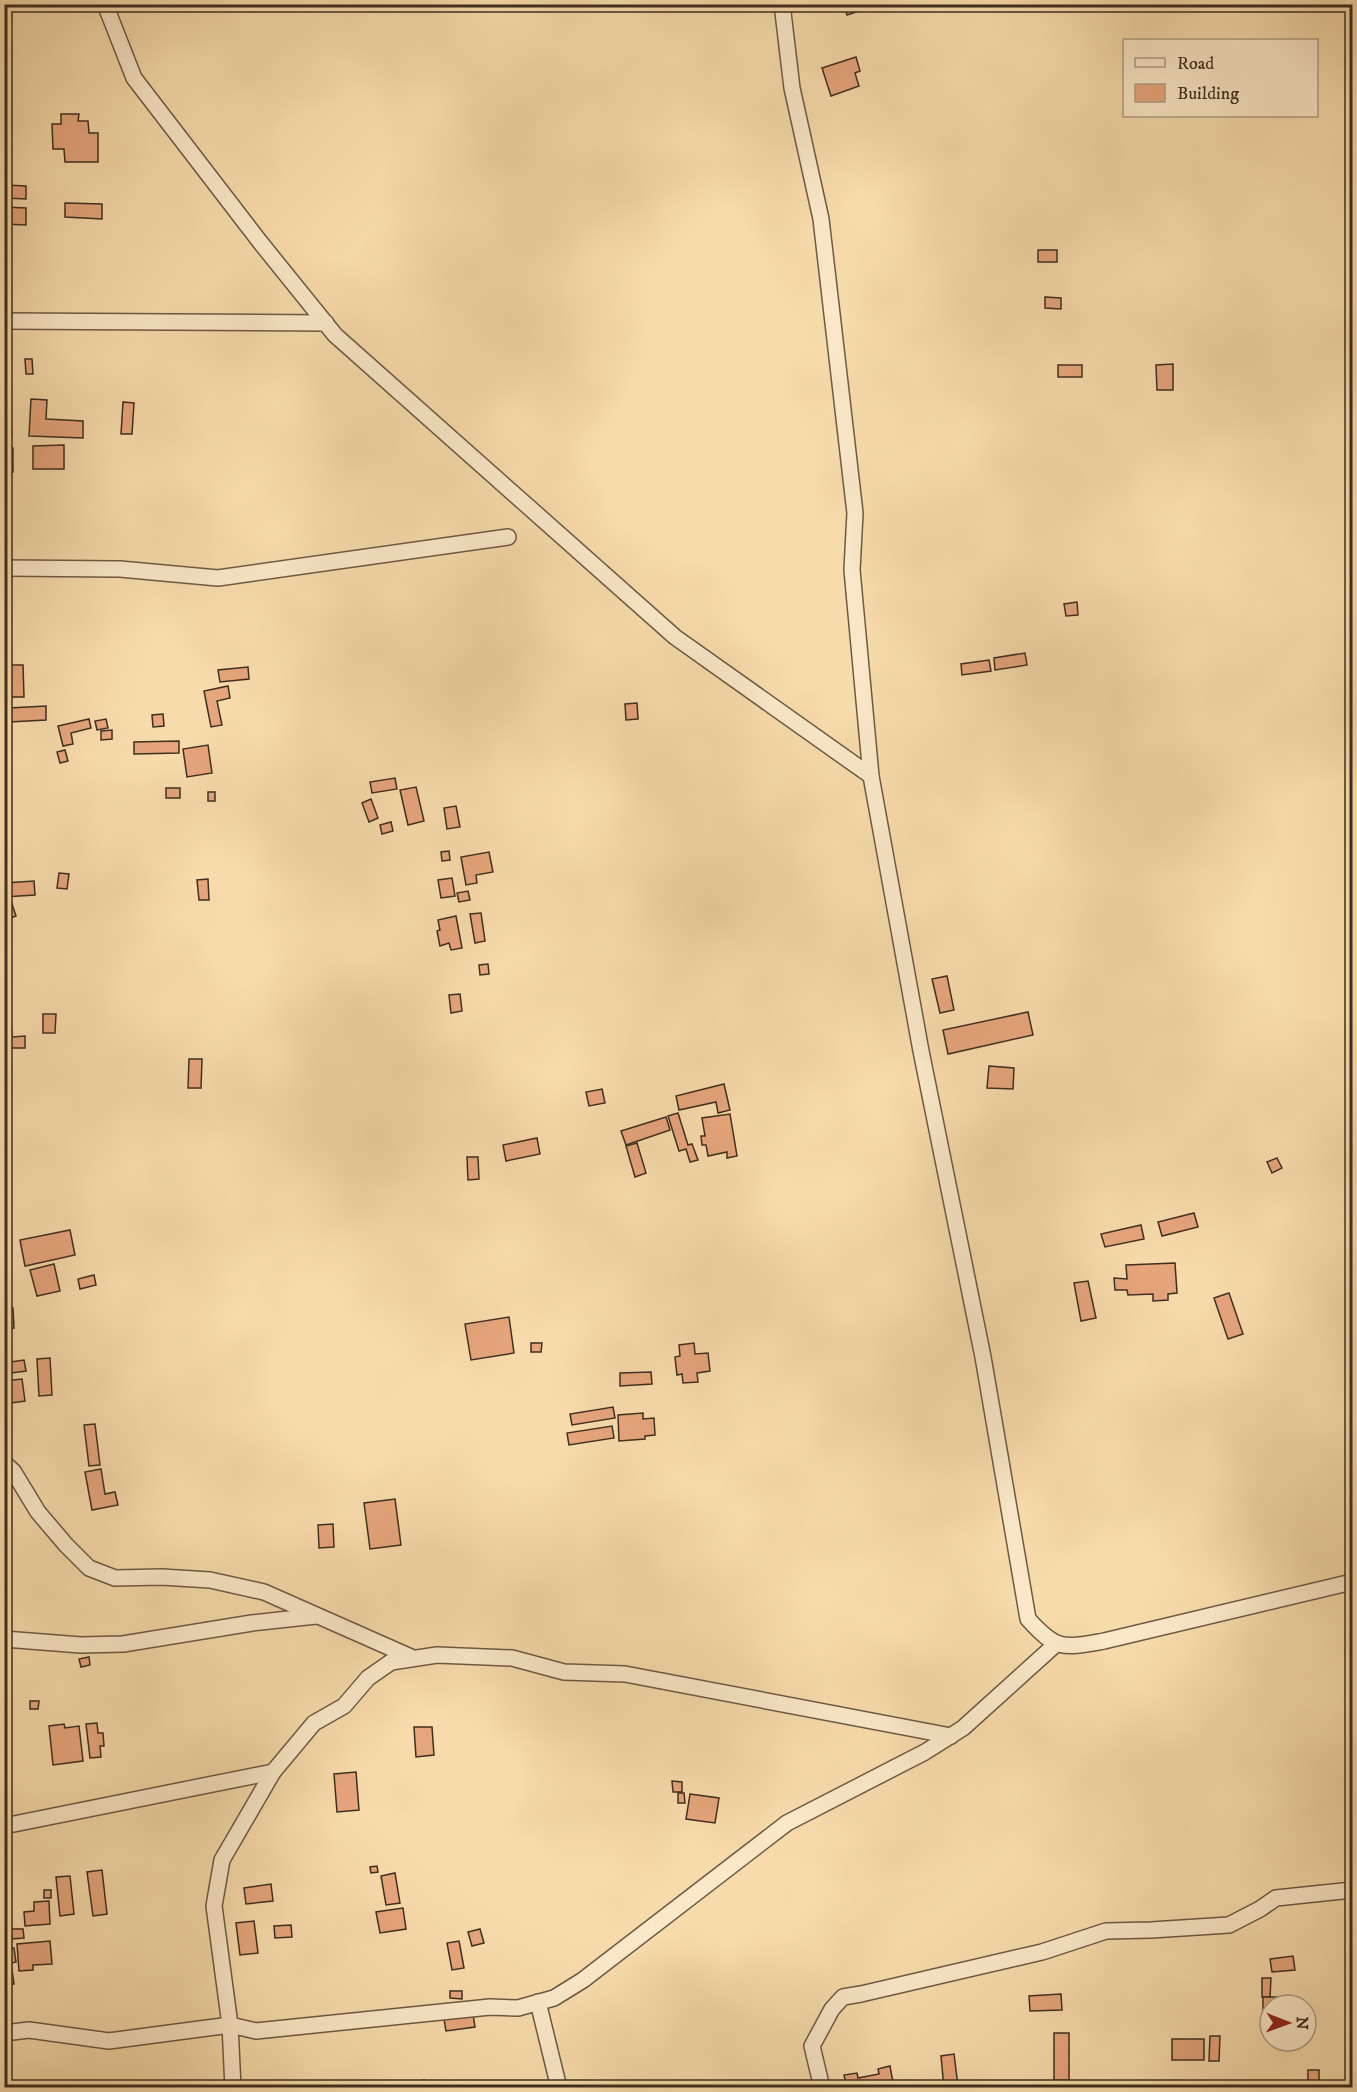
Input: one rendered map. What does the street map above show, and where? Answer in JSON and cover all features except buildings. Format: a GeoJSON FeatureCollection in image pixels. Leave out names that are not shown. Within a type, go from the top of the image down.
{"type":"FeatureCollection","features":[{"type":"Feature","properties":{"kind":"street"},"geometry":{"type":"LineString","coordinates":[[105,4],[134,78],[335,335],[675,637],[871,776]]}},
{"type":"Feature","properties":{"kind":"street"},"geometry":{"type":"LineString","coordinates":[[782,4],[792,88],[821,219],[831,302],[855,513],[852,570],[871,776],[921,1051],[983,1357],[1028,1619],[1042,1635],[1056,1644],[1077,1645],[1104,1641],[1353,1582]]}},
{"type":"Feature","properties":{"kind":"street"},"geometry":{"type":"LineString","coordinates":[[4,321],[326,323]]}},
{"type":"Feature","properties":{"kind":"street"},"geometry":{"type":"LineString","coordinates":[[4,568],[120,569],[218,578],[507,537]]}},
{"type":"Feature","properties":{"kind":"street"},"geometry":{"type":"LineString","coordinates":[[4,1463],[13,1472],[38,1512],[89,1568],[115,1578],[162,1577],[210,1580],[264,1592],[411,1658]]}},
{"type":"Feature","properties":{"kind":"street"},"geometry":{"type":"LineString","coordinates":[[4,1639],[81,1646],[123,1644],[242,1624],[316,1616]]}},
{"type":"Feature","properties":{"kind":"street"},"geometry":{"type":"LineString","coordinates":[[4,2033],[29,2030],[109,2041],[230,2025],[256,2031],[490,2007],[518,2008],[554,1998],[583,1980],[787,1823],[925,1752],[963,1728],[1056,1644]]}},
{"type":"Feature","properties":{"kind":"street"},"geometry":{"type":"LineString","coordinates":[[233,2088],[230,2025],[214,1906],[222,1860],[273,1772],[314,1723],[344,1706],[368,1678],[391,1662],[437,1655],[512,1658],[564,1672],[625,1674],[951,1736]]}},
{"type":"Feature","properties":{"kind":"street"},"geometry":{"type":"LineString","coordinates":[[4,1826],[273,1772]]}},
{"type":"Feature","properties":{"kind":"street"},"geometry":{"type":"LineString","coordinates":[[822,2088],[812,2046],[832,2009],[843,1997],[1042,1952],[1106,1930],[1151,1930],[1229,1925],[1260,1910],[1276,1898],[1353,1890]]}},
{"type":"Feature","properties":{"kind":"street"},"geometry":{"type":"LineString","coordinates":[[538,2002],[559,2088]]}}]}
